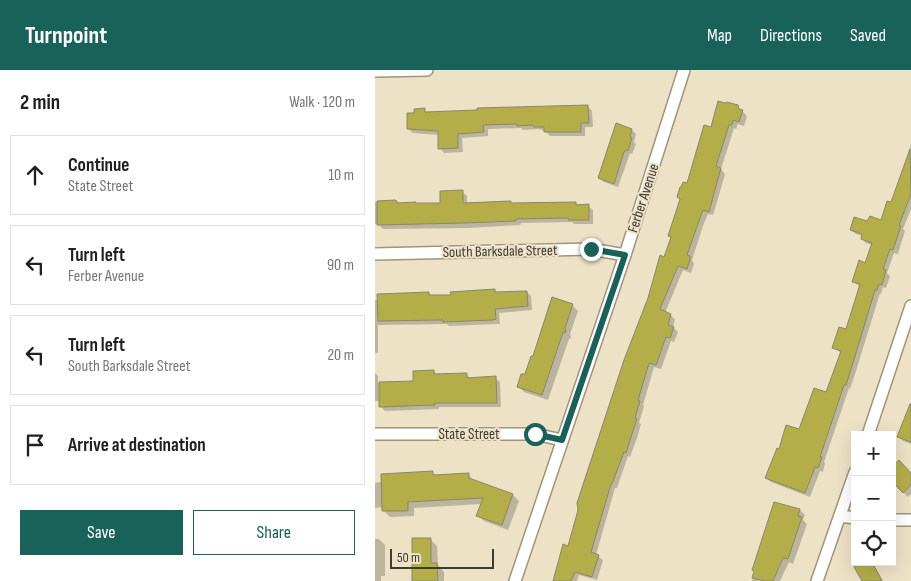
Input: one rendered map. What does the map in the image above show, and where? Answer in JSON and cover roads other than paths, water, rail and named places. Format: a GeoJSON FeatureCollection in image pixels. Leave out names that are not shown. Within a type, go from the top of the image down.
{"type":"FeatureCollection","features":[{"type":"Feature","properties":{"kind":"street"},"geometry":{"type":"LineString","coordinates":[[375,71],[427,70]]}},
{"type":"Feature","properties":{"kind":"street","name":"Ferber Avenue"},"geometry":{"type":"LineString","coordinates":[[515,581],[625,255],[684,70]]}},
{"type":"Feature","properties":{"kind":"street","name":"South Barksdale Street"},"geometry":{"type":"LineString","coordinates":[[375,254],[591,249],[625,255]]}},
{"type":"Feature","properties":{"kind":"street"},"geometry":{"type":"LineString","coordinates":[[869,431],[906,336],[911,306]]}},
{"type":"Feature","properties":{"kind":"street","name":"State Street"},"geometry":{"type":"LineString","coordinates":[[375,434],[535,434],[562,440]]}},
{"type":"Feature","properties":{"kind":"street"},"geometry":{"type":"LineString","coordinates":[[817,581],[854,476]]}},
{"type":"Feature","properties":{"kind":"street"},"geometry":{"type":"LineString","coordinates":[[840,516],[851,517]]}},
{"type":"Feature","properties":{"kind":"street"},"geometry":{"type":"LineString","coordinates":[[896,520],[911,520]]}}]}
